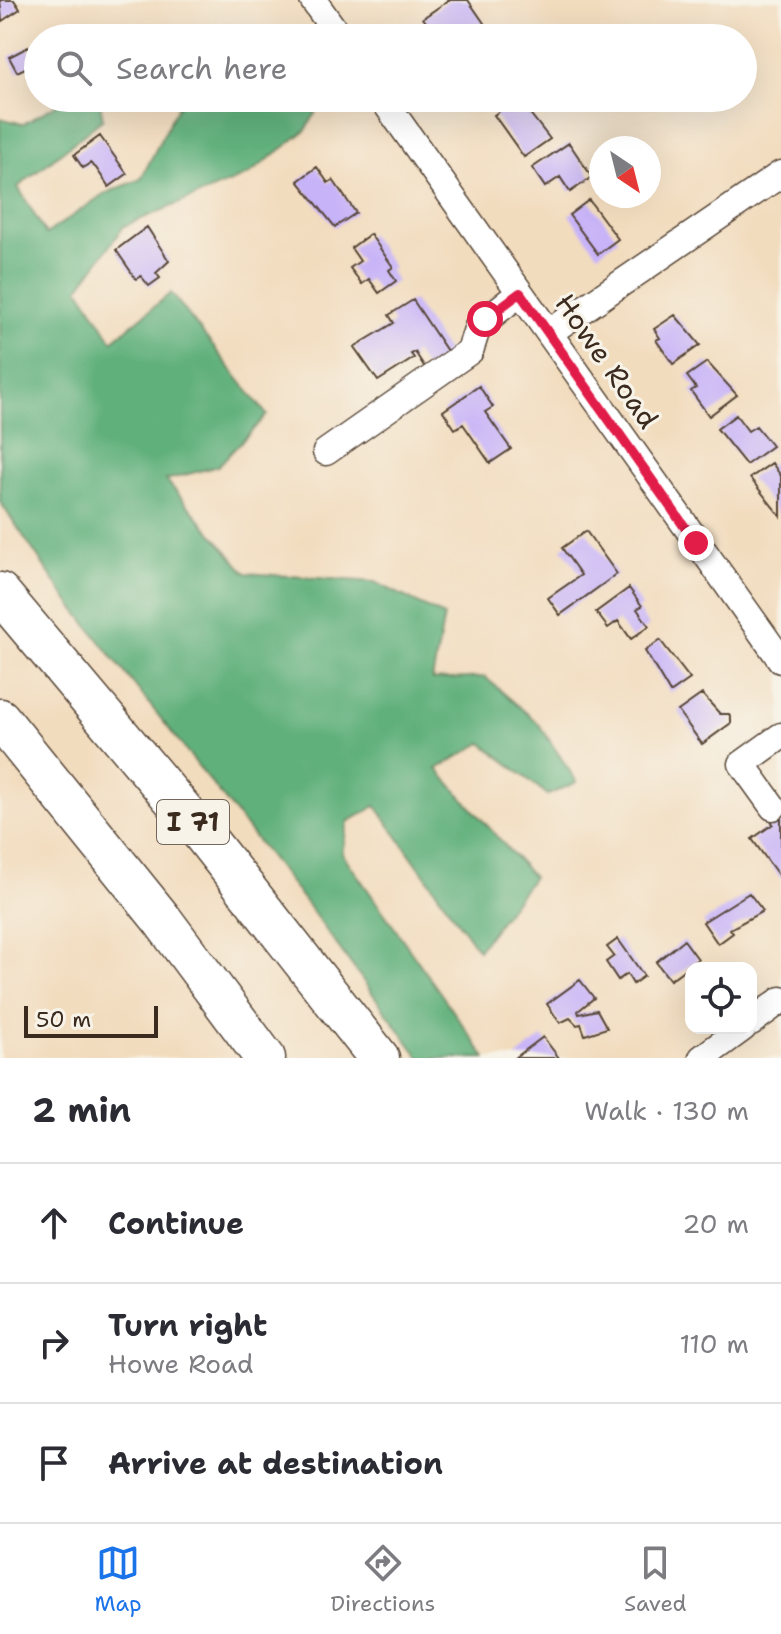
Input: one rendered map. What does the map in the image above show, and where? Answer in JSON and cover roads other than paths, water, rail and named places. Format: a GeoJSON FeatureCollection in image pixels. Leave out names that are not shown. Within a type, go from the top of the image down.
{"type":"FeatureCollection","features":[{"type":"Feature","properties":{"kind":"highway","name":"I 71"},"geometry":{"type":"LineString","coordinates":[[0,593],[201,832],[379,1058]]}},
{"type":"Feature","properties":{"kind":"highway"},"geometry":{"type":"LineString","coordinates":[[0,719],[163,921],[265,1058]]}},
{"type":"Feature","properties":{"kind":"street"},"geometry":{"type":"LineString","coordinates":[[313,0],[330,24]]}},
{"type":"Feature","properties":{"kind":"street","name":"Howe Road"},"geometry":{"type":"LineString","coordinates":[[392,112],[781,660]]}},
{"type":"Feature","properties":{"kind":"street"},"geometry":{"type":"LineString","coordinates":[[550,332],[781,174]]}},
{"type":"Feature","properties":{"kind":"street"},"geometry":{"type":"LineString","coordinates":[[326,452],[470,351],[478,326],[520,293]]}},
{"type":"Feature","properties":{"kind":"street"},"geometry":{"type":"LineString","coordinates":[[773,807],[742,764],[781,736]]}},
{"type":"Feature","properties":{"kind":"street"},"geometry":{"type":"LineString","coordinates":[[757,1018],[781,1000]]}},
{"type":"Feature","properties":{"kind":"street"},"geometry":{"type":"LineString","coordinates":[[702,1058],[735,1034]]}}]}
